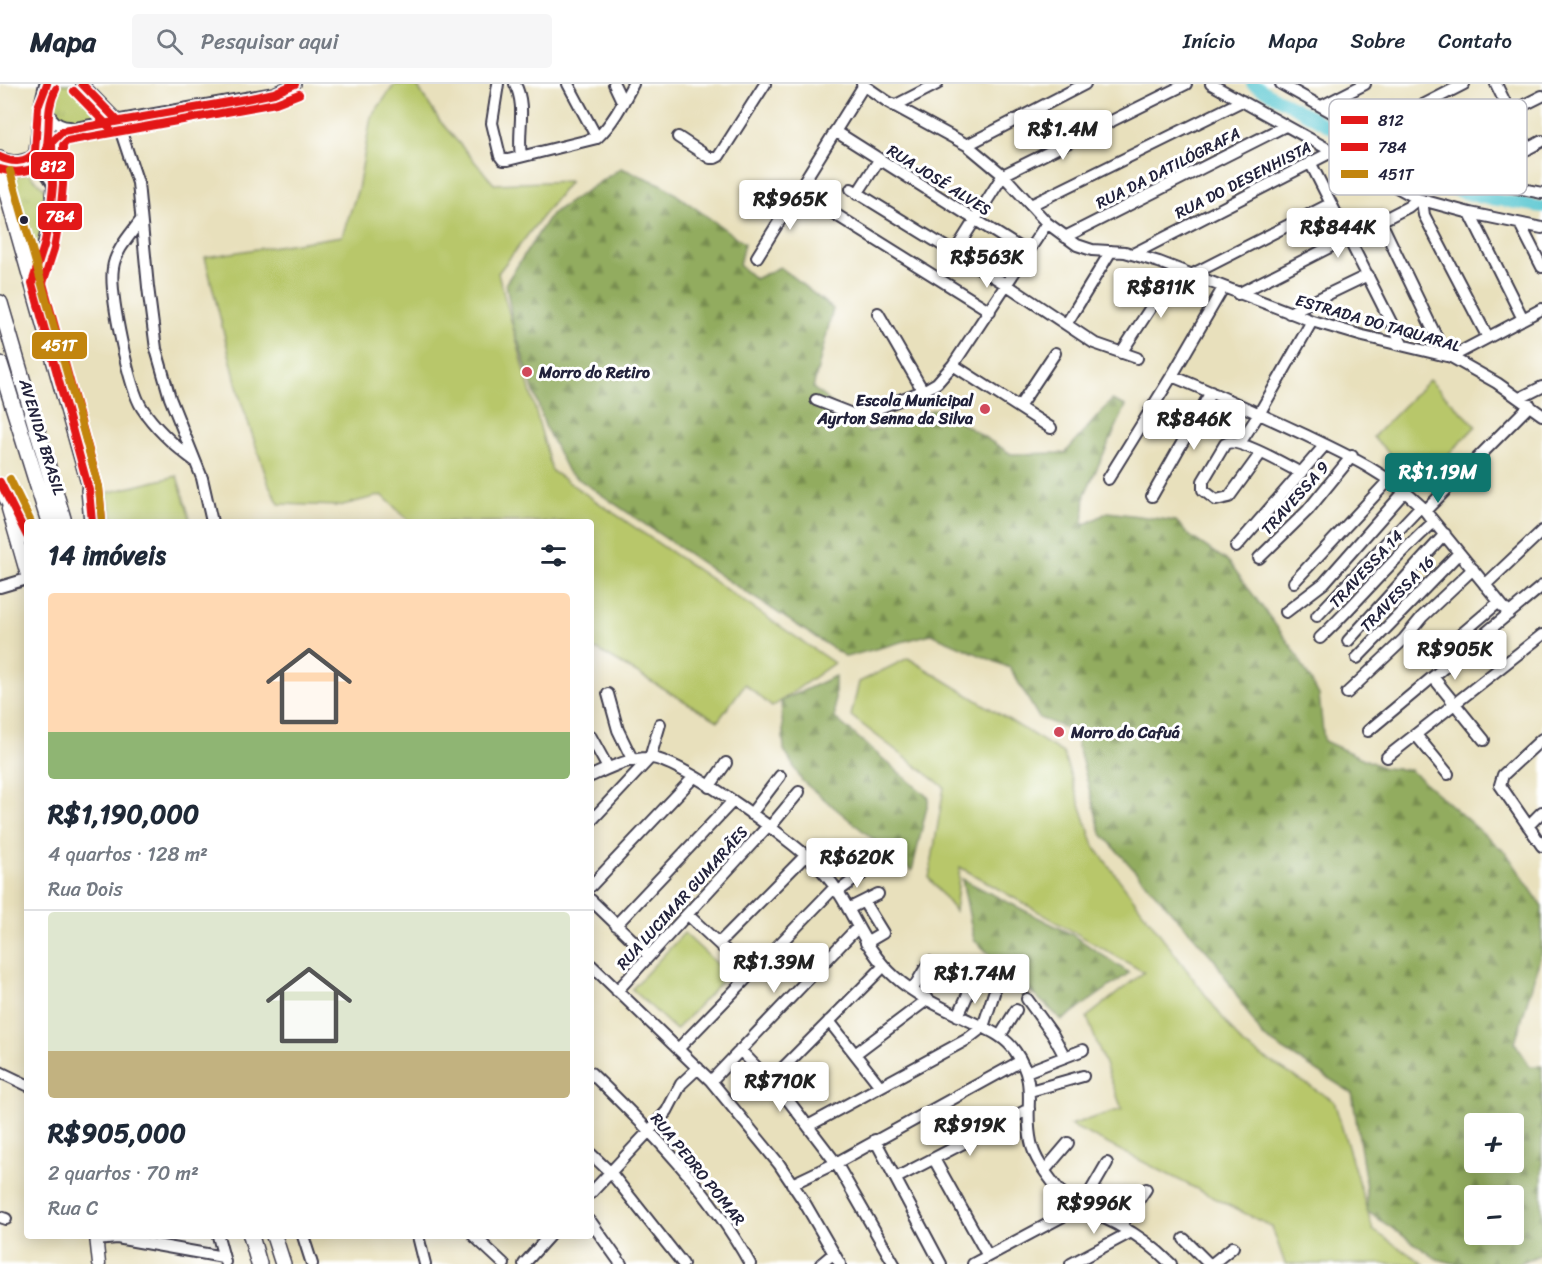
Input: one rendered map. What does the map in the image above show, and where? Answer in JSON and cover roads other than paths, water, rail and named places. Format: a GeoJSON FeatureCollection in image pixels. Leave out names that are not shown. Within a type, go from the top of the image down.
{"type":"FeatureCollection","features":[{"type":"Feature","properties":{"kind":"highway","name":"AVENIDA BRASIL"},"geometry":{"type":"LineString","coordinates":[[0,303],[63,519]]}},
{"type":"Feature","properties":{"kind":"highway","name":"AVENIDA BRASIL"},"geometry":{"type":"LineString","coordinates":[[0,364],[48,519]]}},
{"type":"Feature","properties":{"kind":"highway"},"geometry":{"type":"LineString","coordinates":[[1,486],[24,530]]}},
{"type":"Feature","properties":{"kind":"highway"},"geometry":{"type":"LineString","coordinates":[[89,490],[92,519]]}},
{"type":"Feature","properties":{"kind":"highway"},"geometry":{"type":"LineString","coordinates":[[252,1239],[259,1264]]}},
{"type":"Feature","properties":{"kind":"highway"},"geometry":{"type":"LineString","coordinates":[[275,1239],[283,1264]]}},
{"type":"Feature","properties":{"kind":"main road","name":"AVENIDA BRASIL"},"geometry":{"type":"LineString","coordinates":[[0,174],[97,519]]}},
{"type":"Feature","properties":{"kind":"main road"},"geometry":{"type":"LineString","coordinates":[[1,486],[24,566]]}},
{"type":"Feature","properties":{"kind":"main road"},"geometry":{"type":"LineString","coordinates":[[96,1239],[99,1264]]}},
{"type":"Feature","properties":{"kind":"street"},"geometry":{"type":"LineString","coordinates":[[82,84],[117,120],[138,183],[156,349],[170,398],[202,478],[211,519]]}},
{"type":"Feature","properties":{"kind":"street"},"geometry":{"type":"LineString","coordinates":[[32,283],[48,229],[53,185],[51,147],[55,137],[63,131],[95,124],[274,93],[295,84]]}},
{"type":"Feature","properties":{"kind":"street"},"geometry":{"type":"LineString","coordinates":[[498,84],[492,123],[503,160],[597,138],[623,103],[633,84]]}},
{"type":"Feature","properties":{"kind":"street"},"geometry":{"type":"LineString","coordinates":[[515,84],[521,100],[519,143],[521,156]]}},
{"type":"Feature","properties":{"kind":"street"},"geometry":{"type":"LineString","coordinates":[[568,84],[597,138]]}},
{"type":"Feature","properties":{"kind":"street"},"geometry":{"type":"LineString","coordinates":[[614,84],[623,103]]}},
{"type":"Feature","properties":{"kind":"street"},"geometry":{"type":"LineString","coordinates":[[678,137],[710,158],[719,156],[765,84]]}},
{"type":"Feature","properties":{"kind":"street"},"geometry":{"type":"LineString","coordinates":[[894,106],[937,84]]}},
{"type":"Feature","properties":{"kind":"street"},"geometry":{"type":"LineString","coordinates":[[968,144],[1085,84]]}},
{"type":"Feature","properties":{"kind":"street"},"geometry":{"type":"LineString","coordinates":[[954,253],[1003,175],[1186,84]]}},
{"type":"Feature","properties":{"kind":"street"},"geometry":{"type":"LineString","coordinates":[[1211,84],[1329,149]]}},
{"type":"Feature","properties":{"kind":"street"},"geometry":{"type":"LineString","coordinates":[[1281,84],[1329,110]]}},
{"type":"Feature","properties":{"kind":"street"},"geometry":{"type":"LineString","coordinates":[[1336,99],[1365,84]]}},
{"type":"Feature","properties":{"kind":"street","name":"RUA DO DESENHISTA"},"geometry":{"type":"LineString","coordinates":[[1429,99],[1451,87],[1464,84]]}},
{"type":"Feature","properties":{"kind":"street"},"geometry":{"type":"LineString","coordinates":[[1496,84],[1504,99]]}},
{"type":"Feature","properties":{"kind":"street"},"geometry":{"type":"LineString","coordinates":[[757,257],[863,85]]}},
{"type":"Feature","properties":{"kind":"street","name":"ESTRADA DO TAQUARAL"},"geometry":{"type":"LineString","coordinates":[[863,85],[894,106],[968,144],[1003,175],[1047,222],[1077,245],[1084,248],[1133,254],[1312,321],[1363,336],[1448,356],[1471,367],[1542,415]]}},
{"type":"Feature","properties":{"kind":"street"},"geometry":{"type":"LineString","coordinates":[[45,87],[48,113],[55,123],[65,128],[81,127]]}},
{"type":"Feature","properties":{"kind":"street"},"geometry":{"type":"LineString","coordinates":[[31,158],[35,152],[45,87]]}},
{"type":"Feature","properties":{"kind":"street"},"geometry":{"type":"LineString","coordinates":[[1527,104],[1542,96]]}},
{"type":"Feature","properties":{"kind":"street"},"geometry":{"type":"LineString","coordinates":[[1031,205],[1242,101]]}},
{"type":"Feature","properties":{"kind":"street"},"geometry":{"type":"LineString","coordinates":[[1322,106],[1329,102]]}},
{"type":"Feature","properties":{"kind":"street"},"geometry":{"type":"LineString","coordinates":[[95,124],[103,118],[102,106]]}},
{"type":"Feature","properties":{"kind":"street","name":"RUA DA DATILÓGRAFA"},"geometry":{"type":"LineString","coordinates":[[1065,237],[1285,126]]}},
{"type":"Feature","properties":{"kind":"street","name":"RUA JOSÉ ALVES"},"geometry":{"type":"LineString","coordinates":[[835,131],[1028,253]]}},
{"type":"Feature","properties":{"kind":"street"},"geometry":{"type":"LineString","coordinates":[[1528,149],[1542,141]]}},
{"type":"Feature","properties":{"kind":"street","name":"RUA DO DESENHISTA"},"geometry":{"type":"LineString","coordinates":[[1133,254],[1329,152]]}},
{"type":"Feature","properties":{"kind":"street"},"geometry":{"type":"LineString","coordinates":[[0,157],[10,161],[31,158],[42,167],[53,185]]}},
{"type":"Feature","properties":{"kind":"street"},"geometry":{"type":"LineString","coordinates":[[879,160],[854,192],[1007,285],[1094,343],[1137,358]]}},
{"type":"Feature","properties":{"kind":"street"},"geometry":{"type":"LineString","coordinates":[[1310,162],[1402,344]]}},
{"type":"Feature","properties":{"kind":"street"},"geometry":{"type":"LineString","coordinates":[[798,191],[990,310]]}},
{"type":"Feature","properties":{"kind":"street"},"geometry":{"type":"LineString","coordinates":[[1413,195],[1470,213],[1542,228]]}},
{"type":"Feature","properties":{"kind":"street"},"geometry":{"type":"LineString","coordinates":[[1238,294],[1420,199]]}},
{"type":"Feature","properties":{"kind":"street"},"geometry":{"type":"LineString","coordinates":[[1420,199],[1424,215],[1487,336]]}},
{"type":"Feature","properties":{"kind":"street"},"geometry":{"type":"LineString","coordinates":[[1191,275],[1330,204]]}},
{"type":"Feature","properties":{"kind":"street"},"geometry":{"type":"LineString","coordinates":[[1470,213],[1522,319]]}},
{"type":"Feature","properties":{"kind":"street"},"geometry":{"type":"LineString","coordinates":[[141,220],[118,255],[113,267],[112,287],[117,321],[136,397],[142,409],[181,450],[195,461]]}},
{"type":"Feature","properties":{"kind":"street"},"geometry":{"type":"LineString","coordinates":[[1380,220],[1448,356],[1542,309]]}},
{"type":"Feature","properties":{"kind":"street"},"geometry":{"type":"LineString","coordinates":[[816,400],[852,414],[863,414],[923,391],[937,383],[953,365],[1047,222]]}},
{"type":"Feature","properties":{"kind":"street"},"geometry":{"type":"LineString","coordinates":[[1520,224],[1542,267]]}},
{"type":"Feature","properties":{"kind":"street"},"geometry":{"type":"LineString","coordinates":[[1067,323],[1111,251]]}},
{"type":"Feature","properties":{"kind":"street"},"geometry":{"type":"LineString","coordinates":[[1121,353],[1176,269]]}},
{"type":"Feature","properties":{"kind":"street"},"geometry":{"type":"LineString","coordinates":[[1288,313],[1368,275]]}},
{"type":"Feature","properties":{"kind":"street"},"geometry":{"type":"LineString","coordinates":[[1108,479],[1172,376],[1222,288]]}},
{"type":"Feature","properties":{"kind":"street"},"geometry":{"type":"LineString","coordinates":[[878,313],[923,391]]}},
{"type":"Feature","properties":{"kind":"street"},"geometry":{"type":"LineString","coordinates":[[1240,443],[1260,414],[1312,321]]}},
{"type":"Feature","properties":{"kind":"street"},"geometry":{"type":"LineString","coordinates":[[1019,407],[1055,353]]}},
{"type":"Feature","properties":{"kind":"street"},"geometry":{"type":"LineString","coordinates":[[953,365],[1051,429]]}},
{"type":"Feature","properties":{"kind":"street"},"geometry":{"type":"LineString","coordinates":[[1172,376],[1352,456],[1405,491],[1423,508],[1509,614]]}},
{"type":"Feature","properties":{"kind":"street"},"geometry":{"type":"LineString","coordinates":[[1520,398],[1542,387]]}},
{"type":"Feature","properties":{"kind":"street"},"geometry":{"type":"LineString","coordinates":[[1152,496],[1211,392]]}},
{"type":"Feature","properties":{"kind":"street"},"geometry":{"type":"LineString","coordinates":[[1317,616],[1423,508],[1530,405]]}},
{"type":"Feature","properties":{"kind":"street"},"geometry":{"type":"LineString","coordinates":[[1261,453],[1228,497],[1216,500],[1204,492],[1203,481],[1228,442],[1240,443],[1261,453],[1301,473]]}},
{"type":"Feature","properties":{"kind":"street"},"geometry":{"type":"LineString","coordinates":[[1236,547],[1325,445]]}},
{"type":"Feature","properties":{"kind":"street","name":"TRAVESSA 9"},"geometry":{"type":"LineString","coordinates":[[1259,558],[1308,510],[1352,456]]}},
{"type":"Feature","properties":{"kind":"street"},"geometry":{"type":"LineString","coordinates":[[1294,582],[1389,480]]}},
{"type":"Feature","properties":{"kind":"street"},"geometry":{"type":"LineString","coordinates":[[1286,612],[1324,583],[1405,491]]}},
{"type":"Feature","properties":{"kind":"street","name":"TRAVESSA 14"},"geometry":{"type":"LineString","coordinates":[[1320,638],[1434,522]]}},
{"type":"Feature","properties":{"kind":"street"},"geometry":{"type":"LineString","coordinates":[[1485,585],[1542,531]]}},
{"type":"Feature","properties":{"kind":"street"},"geometry":{"type":"LineString","coordinates":[[1348,641],[1444,534]]}},
{"type":"Feature","properties":{"kind":"street","name":"TRAVESSA 16"},"geometry":{"type":"LineString","coordinates":[[1357,658],[1459,553]]}},
{"type":"Feature","properties":{"kind":"street"},"geometry":{"type":"LineString","coordinates":[[1347,693],[1404,639],[1427,611],[1473,570]]}},
{"type":"Feature","properties":{"kind":"street"},"geometry":{"type":"LineString","coordinates":[[0,587],[24,578]]}},
{"type":"Feature","properties":{"kind":"street"},"geometry":{"type":"LineString","coordinates":[[1368,731],[1542,586]]}},
{"type":"Feature","properties":{"kind":"street"},"geometry":{"type":"LineString","coordinates":[[1439,653],[1499,602]]}},
{"type":"Feature","properties":{"kind":"street"},"geometry":{"type":"LineString","coordinates":[[1388,757],[1542,635]]}},
{"type":"Feature","properties":{"kind":"street"},"geometry":{"type":"LineString","coordinates":[[1433,677],[1484,740]]}},
{"type":"Feature","properties":{"kind":"street"},"geometry":{"type":"LineString","coordinates":[[608,694],[618,730],[633,761]]}},
{"type":"Feature","properties":{"kind":"street"},"geometry":{"type":"LineString","coordinates":[[594,818],[650,758],[660,724]]}},
{"type":"Feature","properties":{"kind":"street"},"geometry":{"type":"LineString","coordinates":[[1416,735],[1448,774]]}},
{"type":"Feature","properties":{"kind":"street"},"geometry":{"type":"LineString","coordinates":[[1542,739],[1503,775],[1500,785],[1542,846]]}},
{"type":"Feature","properties":{"kind":"street"},"geometry":{"type":"LineString","coordinates":[[594,743],[608,768]]}},
{"type":"Feature","properties":{"kind":"street"},"geometry":{"type":"LineString","coordinates":[[594,775],[608,768],[650,758],[670,763],[769,826],[806,855],[824,872],[848,909],[866,944],[901,982],[958,1016],[1000,1036],[1010,1044],[1026,1072],[1030,1091],[1031,1144],[1045,1170],[1064,1195],[1148,1242],[1166,1263]]}},
{"type":"Feature","properties":{"kind":"street"},"geometry":{"type":"LineString","coordinates":[[709,787],[726,764]]}},
{"type":"Feature","properties":{"kind":"street"},"geometry":{"type":"LineString","coordinates":[[751,814],[780,776]]}},
{"type":"Feature","properties":{"kind":"street"},"geometry":{"type":"LineString","coordinates":[[594,883],[694,777]]}},
{"type":"Feature","properties":{"kind":"street","name":"RUA LUCIMAR GUMARÃES"},"geometry":{"type":"LineString","coordinates":[[617,991],[799,792]]}},
{"type":"Feature","properties":{"kind":"street"},"geometry":{"type":"LineString","coordinates":[[616,925],[732,802]]}},
{"type":"Feature","properties":{"kind":"street"},"geometry":{"type":"LineString","coordinates":[[1528,826],[1542,812]]}},
{"type":"Feature","properties":{"kind":"street"},"geometry":{"type":"LineString","coordinates":[[824,872],[851,852]]}},
{"type":"Feature","properties":{"kind":"street"},"geometry":{"type":"LineString","coordinates":[[719,943],[806,855]]}},
{"type":"Feature","properties":{"kind":"street"},"geometry":{"type":"LineString","coordinates":[[678,1049],[836,890],[869,869]]}},
{"type":"Feature","properties":{"kind":"street"},"geometry":{"type":"LineString","coordinates":[[848,909],[878,894]]}},
{"type":"Feature","properties":{"kind":"street"},"geometry":{"type":"LineString","coordinates":[[864,902],[883,933],[866,944]]}},
{"type":"Feature","properties":{"kind":"street"},"geometry":{"type":"LineString","coordinates":[[594,903],[649,956]]}},
{"type":"Feature","properties":{"kind":"street"},"geometry":{"type":"LineString","coordinates":[[688,915],[751,974]]}},
{"type":"Feature","properties":{"kind":"street"},"geometry":{"type":"LineString","coordinates":[[711,1081],[858,927]]}},
{"type":"Feature","properties":{"kind":"street"},"geometry":{"type":"LineString","coordinates":[[913,989],[929,962]]}},
{"type":"Feature","properties":{"kind":"street"},"geometry":{"type":"LineString","coordinates":[[771,1080],[884,966]]}},
{"type":"Feature","properties":{"kind":"street"},"geometry":{"type":"LineString","coordinates":[[594,968],[711,1081],[774,1157],[840,1264]]}},
{"type":"Feature","properties":{"kind":"street"},"geometry":{"type":"LineString","coordinates":[[958,1016],[974,981]]}},
{"type":"Feature","properties":{"kind":"street"},"geometry":{"type":"LineString","coordinates":[[808,1126],[946,1051],[983,1027],[994,993]]}},
{"type":"Feature","properties":{"kind":"street"},"geometry":{"type":"LineString","coordinates":[[855,1054],[928,999]]}},
{"type":"Feature","properties":{"kind":"street"},"geometry":{"type":"LineString","coordinates":[[1027,999],[1053,1035],[1065,1057]]}},
{"type":"Feature","properties":{"kind":"street"},"geometry":{"type":"LineString","coordinates":[[1000,1036],[1016,1010]]}},
{"type":"Feature","properties":{"kind":"street"},"geometry":{"type":"LineString","coordinates":[[830,1021],[880,1086]]}},
{"type":"Feature","properties":{"kind":"street"},"geometry":{"type":"LineString","coordinates":[[740,1050],[771,1080],[836,1163],[894,1264]]}},
{"type":"Feature","properties":{"kind":"street"},"geometry":{"type":"LineString","coordinates":[[1026,1072],[1083,1050]]}},
{"type":"Feature","properties":{"kind":"street"},"geometry":{"type":"LineString","coordinates":[[792,1184],[836,1163],[1021,1061]]}},
{"type":"Feature","properties":{"kind":"street"},"geometry":{"type":"LineString","coordinates":[[594,1190],[650,1130],[673,1101],[681,1084],[698,1068]]}},
{"type":"Feature","properties":{"kind":"street"},"geometry":{"type":"LineString","coordinates":[[0,1072],[24,1084]]}},
{"type":"Feature","properties":{"kind":"street","name":"RUA PEDRO POMAR"},"geometry":{"type":"LineString","coordinates":[[594,1076],[650,1130],[718,1213],[750,1264]]}},
{"type":"Feature","properties":{"kind":"street"},"geometry":{"type":"LineString","coordinates":[[1030,1091],[1083,1076]]}},
{"type":"Feature","properties":{"kind":"street"},"geometry":{"type":"LineString","coordinates":[[896,1179],[1029,1109]]}},
{"type":"Feature","properties":{"kind":"street"},"geometry":{"type":"LineString","coordinates":[[875,1140],[941,1264]]}},
{"type":"Feature","properties":{"kind":"street"},"geometry":{"type":"LineString","coordinates":[[1045,1170],[1068,1143]]}},
{"type":"Feature","properties":{"kind":"street"},"geometry":{"type":"LineString","coordinates":[[594,1157],[611,1173],[683,1264]]}},
{"type":"Feature","properties":{"kind":"street"},"geometry":{"type":"LineString","coordinates":[[934,1159],[988,1256]]}},
{"type":"Feature","properties":{"kind":"street"},"geometry":{"type":"LineString","coordinates":[[973,1264],[1082,1206],[1107,1163]]}},
{"type":"Feature","properties":{"kind":"street"},"geometry":{"type":"LineString","coordinates":[[1071,1264],[1126,1229],[1146,1190]]}},
{"type":"Feature","properties":{"kind":"street"},"geometry":{"type":"LineString","coordinates":[[594,1226],[621,1264]]}},
{"type":"Feature","properties":{"kind":"street"},"geometry":{"type":"LineString","coordinates":[[122,1239],[224,1261],[219,1239]]}},
{"type":"Feature","properties":{"kind":"street"},"geometry":{"type":"LineString","coordinates":[[304,1239],[312,1264]]}},
{"type":"Feature","properties":{"kind":"street"},"geometry":{"type":"LineString","coordinates":[[419,1239],[425,1264]]}},
{"type":"Feature","properties":{"kind":"street"},"geometry":{"type":"LineString","coordinates":[[477,1239],[504,1264]]}},
{"type":"Feature","properties":{"kind":"street"},"geometry":{"type":"LineString","coordinates":[[524,1264],[544,1239]]}},
{"type":"Feature","properties":{"kind":"street"},"geometry":{"type":"LineString","coordinates":[[1184,1239],[1210,1264],[1233,1247]]}},
{"type":"Feature","properties":{"kind":"street"},"geometry":{"type":"LineString","coordinates":[[820,1264],[834,1253]]}},
{"type":"Feature","properties":{"kind":"waterway"},"geometry":{"type":"LineString","coordinates":[[1252,84],[1329,127]]}},
{"type":"Feature","properties":{"kind":"waterway"},"geometry":{"type":"LineString","coordinates":[[1471,195],[1542,207]]}},
{"type":"Feature","properties":{"kind":"place","name":"Morro do Retiro"},"geometry":{"type":"Point","coordinates":[527,372]}},
{"type":"Feature","properties":{"kind":"place","name":"Escola Municipal Ayrton Senna da Silva"},"geometry":{"type":"Point","coordinates":[985,409]}},
{"type":"Feature","properties":{"kind":"place","name":"Morro do Cafuá"},"geometry":{"type":"Point","coordinates":[1059,732]}}]}
